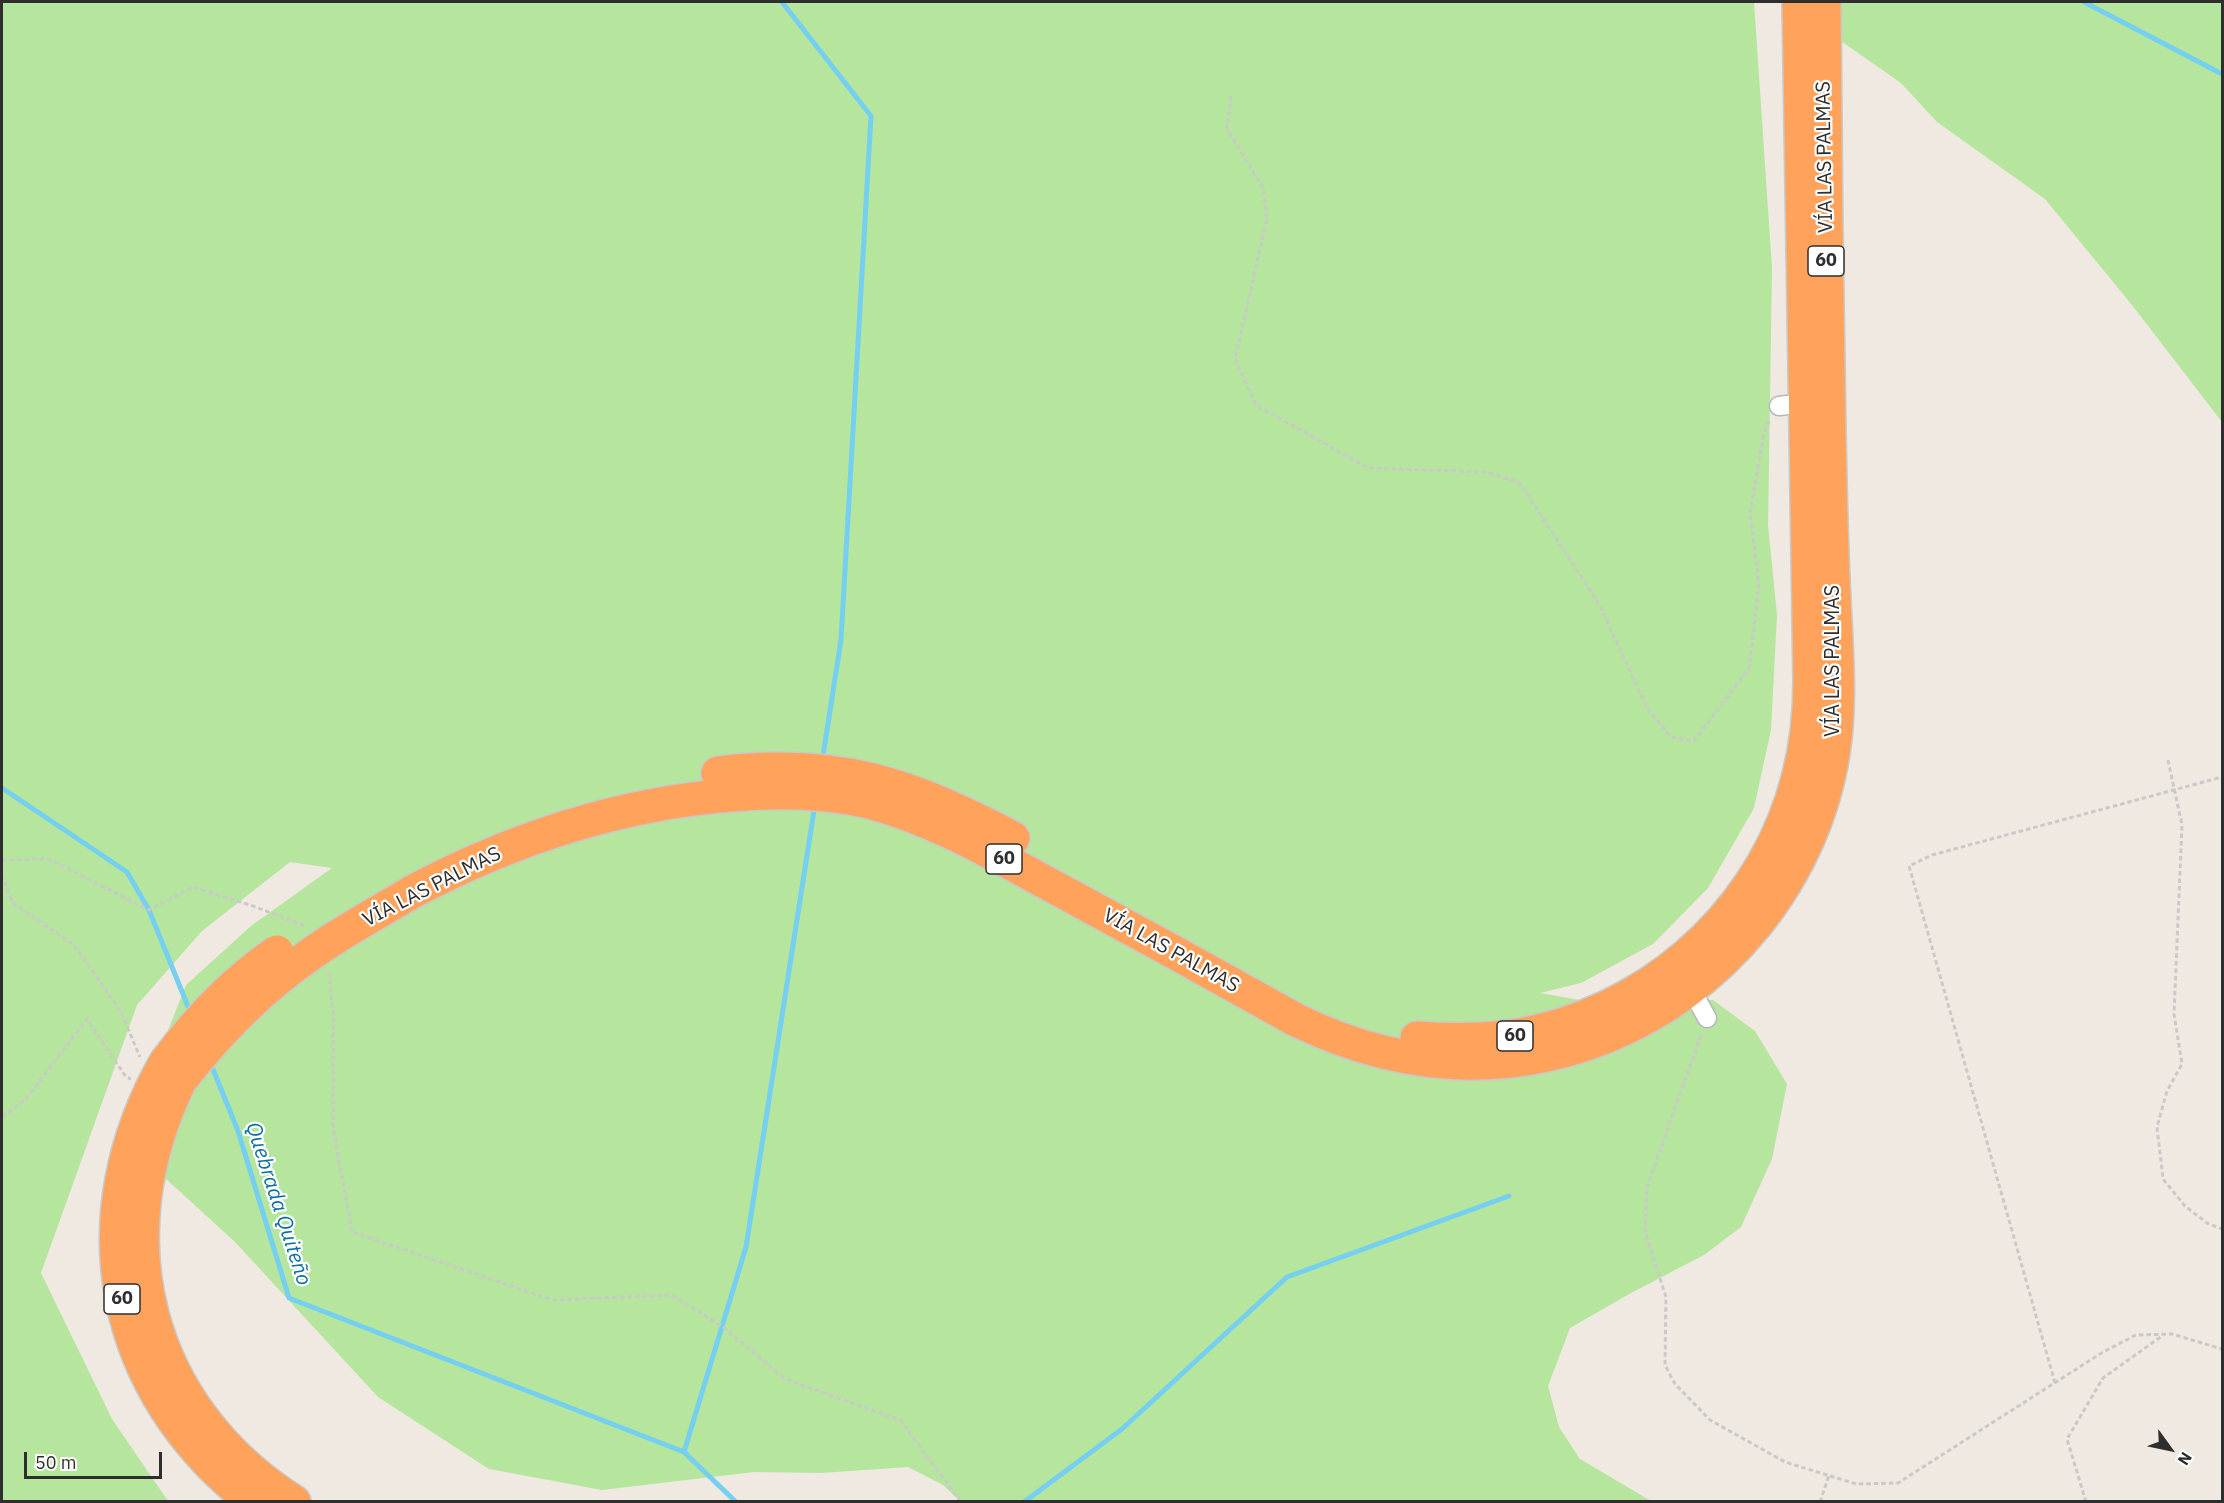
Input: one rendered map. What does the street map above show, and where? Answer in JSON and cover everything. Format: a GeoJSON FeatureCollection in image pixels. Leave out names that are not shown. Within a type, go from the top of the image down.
{"type":"FeatureCollection","features":[{"type":"Feature","properties":{"kind":"highway","name":"VÍA LAS PALMAS"},"geometry":{"type":"LineString","coordinates":[[253,1502],[207,1463],[171,1417],[143,1366],[132,1338],[124,1310],[116,1253],[118,1196],[130,1140],[166,1076],[220,1033],[264,989],[402,888],[433,861],[496,831],[562,807],[607,794],[656,783],[726,772],[806,768],[895,785],[962,811],[1053,860],[1298,1001],[1355,1024],[1416,1038],[1478,1040],[1539,1031],[1570,1022],[1628,997],[1655,980],[1705,940],[1727,916],[1763,864],[1790,806],[1804,755],[1810,712],[1786,407],[1799,2]]}},
{"type":"Feature","properties":{"kind":"highway","name":"VÍA LAS PALMAS"},"geometry":{"type":"LineString","coordinates":[[402,888],[452,872],[502,849],[617,812],[709,796],[802,792],[867,802],[930,822],[986,849],[1296,1020],[1334,1038],[1385,1054],[1449,1063],[1492,1062],[1545,1056],[1607,1037],[1645,1018],[1691,989],[1739,945],[1760,921],[1790,875],[1809,836],[1820,806],[1834,742],[1837,678],[1830,509],[1824,2]]}},
{"type":"Feature","properties":{"kind":"highway","name":"VÍA LAS PALMAS"},"geometry":{"type":"LineString","coordinates":[[166,1076],[158,1134],[144,1190],[142,1248],[150,1305],[168,1359],[181,1385],[202,1417],[232,1454],[294,1502]]}},
{"type":"Feature","properties":{"kind":"street"},"geometry":{"type":"LineString","coordinates":[[1691,989],[1707,1018]]}},
{"type":"Feature","properties":{"kind":"path"},"geometry":{"type":"LineString","coordinates":[[1231,96],[1227,129],[1263,188],[1267,218],[1235,359],[1256,405],[1368,468],[1487,472],[1520,483],[1599,604],[1647,708],[1671,737],[1694,741],[1749,668],[1759,584],[1750,513],[1764,434],[1786,407]]}},
{"type":"Feature","properties":{"kind":"path"},"geometry":{"type":"LineString","coordinates":[[2168,760],[2182,825],[2174,1014],[2182,1064],[2167,1091],[2157,1128],[2163,1179],[2185,1206],[2207,1223],[2223,1229]]}},
{"type":"Feature","properties":{"kind":"path"},"geometry":{"type":"LineString","coordinates":[[2055,1383],[1909,866],[1932,855],[2223,777]]}},
{"type":"Feature","properties":{"kind":"path"},"geometry":{"type":"LineString","coordinates":[[2,875],[13,903],[74,945],[166,1076]]}},
{"type":"Feature","properties":{"kind":"path"},"geometry":{"type":"LineString","coordinates":[[1707,1018],[1647,1187],[1645,1232],[1666,1297],[1665,1365],[1675,1384],[1710,1420],[1785,1462],[1856,1484],[1898,1483],[2103,1353],[2136,1335],[2172,1335],[2223,1349]]}},
{"type":"Feature","properties":{"kind":"path"},"geometry":{"type":"LineString","coordinates":[[2,1117],[25,1100],[87,1019],[126,1077],[166,1076]]}},
{"type":"Feature","properties":{"kind":"path"},"geometry":{"type":"LineString","coordinates":[[345,1191],[352,1232],[553,1300],[671,1295],[722,1326],[786,1379],[900,1420],[961,1502]]}},
{"type":"Feature","properties":{"kind":"path"},"geometry":{"type":"LineString","coordinates":[[2086,1502],[2067,1439],[2103,1378],[2163,1335]]}},
{"type":"Feature","properties":{"kind":"path"},"geometry":{"type":"LineString","coordinates":[[1820,1502],[1829,1475]]}},
{"type":"Feature","properties":{"kind":"green space"},"geometry":{"type":"Polygon","coordinates":[[[2,2],[1754,2],[1772,268],[1768,525],[1777,615],[1771,730],[1754,808],[1708,888],[1653,944],[1581,983],[1540,993],[1580,1000],[1713,1000],[1755,1031],[1787,1084],[1772,1159],[1741,1227],[1704,1255],[1570,1328],[1548,1386],[1559,1427],[1580,1459],[1651,1501],[961,1502],[943,1485],[908,1467],[821,1473],[754,1472],[602,1490],[489,1469],[378,1397],[235,1242],[153,1167],[142,1096],[186,985],[251,926],[332,868],[290,862],[202,931],[137,1005],[41,1273],[112,1419],[168,1501],[2,1501],[2,2]]]}},
{"type":"Feature","properties":{"kind":"green space"},"geometry":{"type":"Polygon","coordinates":[[[1785,2],[2222,2],[2222,422],[2132,305],[2045,199],[1937,122],[1901,83],[1785,2]]]}},
{"type":"Feature","properties":{"kind":"waterway"},"geometry":{"type":"LineString","coordinates":[[782,2],[871,116],[841,640],[822,762]]}},
{"type":"Feature","properties":{"kind":"waterway"},"geometry":{"type":"LineString","coordinates":[[2084,2],[2222,74]]}},
{"type":"Feature","properties":{"kind":"waterway","name":"Quebrada Quiteño"},"geometry":{"type":"LineString","coordinates":[[2,788],[127,872],[149,910],[191,1014]]}},
{"type":"Feature","properties":{"kind":"waterway"},"geometry":{"type":"LineString","coordinates":[[684,1452],[746,1247],[815,804]]}},
{"type":"Feature","properties":{"kind":"waterway","name":"Quebrada Quiteño"},"geometry":{"type":"LineString","coordinates":[[210,1062],[238,1131],[289,1298],[684,1452],[736,1502]]}},
{"type":"Feature","properties":{"kind":"waterway"},"geometry":{"type":"LineString","coordinates":[[1024,1502],[1122,1429],[1287,1277],[1509,1196]]}}]}
